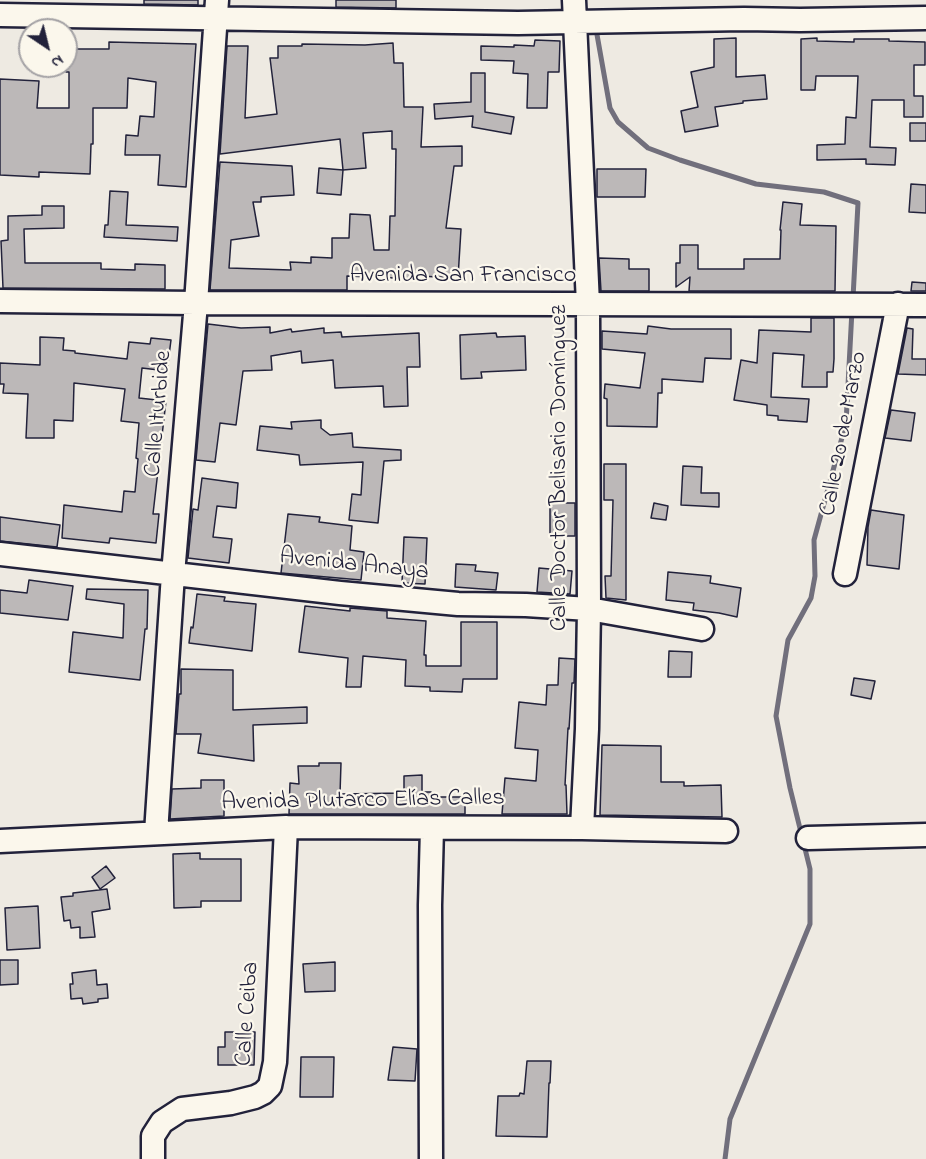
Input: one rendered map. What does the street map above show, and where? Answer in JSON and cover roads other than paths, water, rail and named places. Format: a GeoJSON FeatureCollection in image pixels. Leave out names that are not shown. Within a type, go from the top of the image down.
{"type":"FeatureCollection","features":[{"type":"Feature","properties":{"kind":"street","name":"Calle Doctor Belisario Domínguez"},"geometry":{"type":"LineString","coordinates":[[574,0],[588,304],[589,609],[587,729],[582,828]]}},
{"type":"Feature","properties":{"kind":"street"},"geometry":{"type":"LineString","coordinates":[[0,15],[216,10],[518,23],[926,18]]}},
{"type":"Feature","properties":{"kind":"street","name":"Calle Iturbide"},"geometry":{"type":"LineString","coordinates":[[156,833],[173,574],[196,303],[216,10]]}},
{"type":"Feature","properties":{"kind":"street","name":"Avenida San Francisco"},"geometry":{"type":"LineString","coordinates":[[0,301],[926,304]]}},
{"type":"Feature","properties":{"kind":"street","name":"Calle 20 de Marzo"},"geometry":{"type":"LineString","coordinates":[[845,574],[888,304]]}},
{"type":"Feature","properties":{"kind":"street","name":"Avenida Anaya"},"geometry":{"type":"LineString","coordinates":[[0,554],[458,604],[589,609],[702,628]]}},
{"type":"Feature","properties":{"kind":"street","name":"Avenida Plutarco Elías Calles"},"geometry":{"type":"LineString","coordinates":[[0,841],[286,827],[726,831]]}},
{"type":"Feature","properties":{"kind":"street","name":"Calle Ceiba"},"geometry":{"type":"LineString","coordinates":[[153,1159],[153,1136],[162,1122],[182,1109],[231,1103],[255,1097],[263,1094],[270,1086],[275,1062],[286,827]]}},
{"type":"Feature","properties":{"kind":"street"},"geometry":{"type":"LineString","coordinates":[[431,1159],[432,828]]}},
{"type":"Feature","properties":{"kind":"street"},"geometry":{"type":"LineString","coordinates":[[808,837],[926,835]]}},
{"type":"Feature","properties":{"kind":"waterway"},"geometry":{"type":"LineString","coordinates":[[596,29],[610,108],[618,122],[648,148],[756,184],[824,192],[858,203],[853,298]]}},
{"type":"Feature","properties":{"kind":"waterway"},"geometry":{"type":"LineString","coordinates":[[725,1159],[730,1119],[810,924],[810,869],[790,788],[776,716],[788,640],[811,598],[815,576],[814,540],[846,423],[852,310]]}}]}
